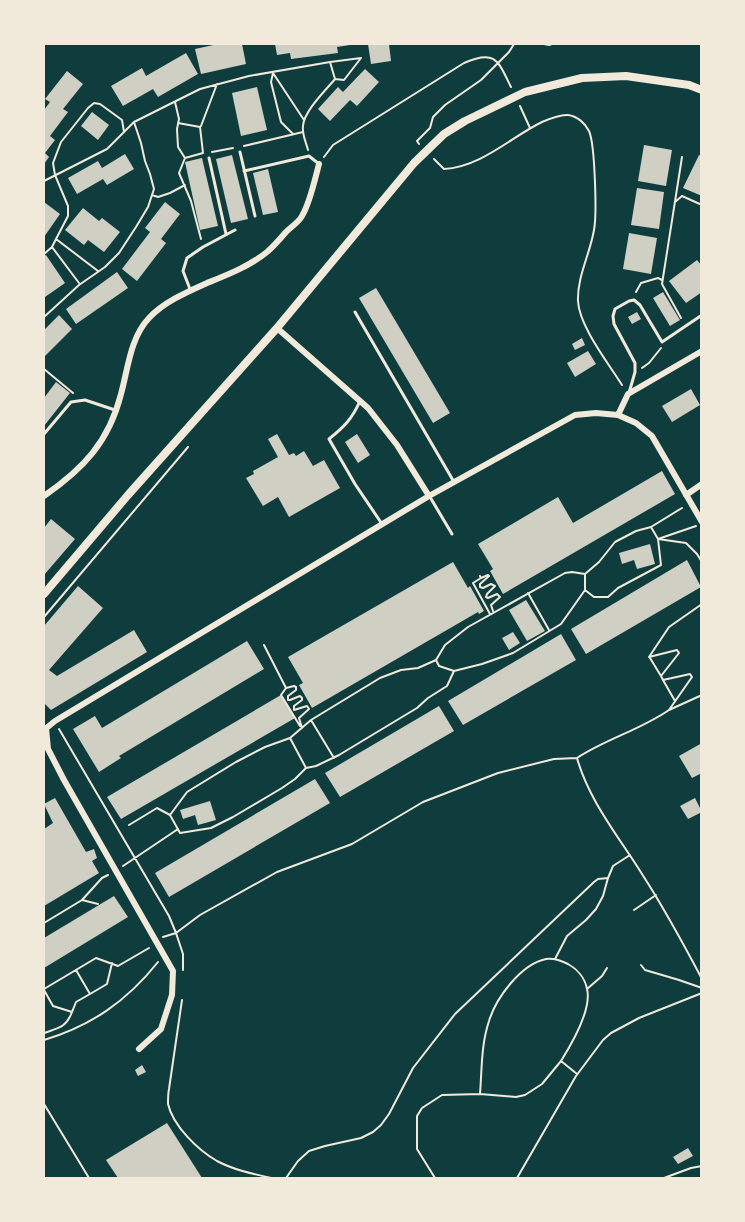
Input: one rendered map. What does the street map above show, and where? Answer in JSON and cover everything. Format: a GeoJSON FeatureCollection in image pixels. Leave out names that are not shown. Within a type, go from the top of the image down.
{"type":"FeatureCollection","features":[{"type":"Feature","properties":{"kind":"street"},"geometry":{"type":"LineString","coordinates":[[44,594],[128,495],[277,328],[414,163],[444,134],[465,121],[525,92],[582,78],[626,76],[689,85],[702,90]]}},
{"type":"Feature","properties":{"kind":"street"},"geometry":{"type":"LineString","coordinates":[[44,496],[66,481],[91,456],[107,431],[116,410],[133,345],[141,328],[158,309],[190,291],[231,273],[267,252],[302,216],[312,190],[318,164]]}},
{"type":"Feature","properties":{"kind":"street"},"geometry":{"type":"LineString","coordinates":[[277,328],[368,408],[398,445],[429,496]]}},
{"type":"Feature","properties":{"kind":"street"},"geometry":{"type":"LineString","coordinates":[[618,415],[628,394],[702,351]]}},
{"type":"Feature","properties":{"kind":"street"},"geometry":{"type":"LineString","coordinates":[[139,1049],[161,1029],[172,995],[173,971],[48,749],[44,728],[429,496],[575,415],[596,413],[618,415],[636,423],[652,436],[686,495],[699,524]]}},
{"type":"Feature","properties":{"kind":"street"},"geometry":{"type":"LineString","coordinates":[[686,495],[702,484]]}},
{"type":"Feature","properties":{"kind":"lane"},"geometry":{"type":"LineString","coordinates":[[240,152],[255,216]]}},
{"type":"Feature","properties":{"kind":"lane"},"geometry":{"type":"LineString","coordinates":[[244,171],[309,156],[318,164]]}},
{"type":"Feature","properties":{"kind":"lane"},"geometry":{"type":"LineString","coordinates":[[209,158],[226,234]]}},
{"type":"Feature","properties":{"kind":"lane"},"geometry":{"type":"LineString","coordinates":[[190,291],[183,271],[187,258],[235,230]]}},
{"type":"Feature","properties":{"kind":"lane"},"geometry":{"type":"LineString","coordinates":[[628,394],[635,363],[614,324],[615,309],[634,300],[640,305],[662,342],[702,315]]}},
{"type":"Feature","properties":{"kind":"lane"},"geometry":{"type":"LineString","coordinates":[[356,312],[454,482]]}},
{"type":"Feature","properties":{"kind":"lane"},"geometry":{"type":"LineString","coordinates":[[44,434],[71,402],[77,400],[85,400],[116,410]]}},
{"type":"Feature","properties":{"kind":"lane"},"geometry":{"type":"LineString","coordinates":[[360,401],[355,414],[329,439],[382,524]]}},
{"type":"Feature","properties":{"kind":"lane"},"geometry":{"type":"LineString","coordinates":[[429,496],[452,534]]}},
{"type":"Feature","properties":{"kind":"path"},"geometry":{"type":"LineString","coordinates":[[523,44],[514,44],[481,80],[445,105],[433,117],[430,128],[417,141],[444,169],[469,163],[492,152],[550,118],[567,114],[584,124],[590,132],[593,148],[595,205],[594,229],[582,273],[578,301],[580,314],[628,394]]}},
{"type":"Feature","properties":{"kind":"path"},"geometry":{"type":"LineString","coordinates":[[544,44],[552,44]]}},
{"type":"Feature","properties":{"kind":"path"},"geometry":{"type":"LineString","coordinates":[[44,181],[107,148],[134,122],[200,89],[279,70],[361,58],[344,80],[335,79]]}},
{"type":"Feature","properties":{"kind":"path"},"geometry":{"type":"LineString","coordinates":[[318,164],[333,145],[464,63],[476,58],[493,58],[498,62]]}},
{"type":"Feature","properties":{"kind":"path"},"geometry":{"type":"LineString","coordinates":[[330,62],[335,79]]}},
{"type":"Feature","properties":{"kind":"path"},"geometry":{"type":"LineString","coordinates":[[273,73],[304,120]]}},
{"type":"Feature","properties":{"kind":"path"},"geometry":{"type":"LineString","coordinates":[[273,73],[271,82],[281,122],[293,134]]}},
{"type":"Feature","properties":{"kind":"path"},"geometry":{"type":"LineString","coordinates":[[309,156],[303,132],[304,120],[335,79]]}},
{"type":"Feature","properties":{"kind":"path"},"geometry":{"type":"LineString","coordinates":[[203,153],[200,127],[217,84]]}},
{"type":"Feature","properties":{"kind":"path"},"geometry":{"type":"LineString","coordinates":[[174,102],[179,119],[178,147],[185,158]]}},
{"type":"Feature","properties":{"kind":"path"},"geometry":{"type":"LineString","coordinates":[[44,254],[52,247],[68,216],[68,206],[53,162],[61,142],[94,103],[100,104],[122,120],[124,132]]}},
{"type":"Feature","properties":{"kind":"path"},"geometry":{"type":"LineString","coordinates":[[44,317],[80,284],[105,267],[118,253],[148,207],[154,189],[134,122]]}},
{"type":"Feature","properties":{"kind":"path"},"geometry":{"type":"LineString","coordinates":[[178,123],[200,127]]}},
{"type":"Feature","properties":{"kind":"path"},"geometry":{"type":"LineString","coordinates":[[185,158],[303,132]]}},
{"type":"Feature","properties":{"kind":"path"},"geometry":{"type":"LineString","coordinates":[[682,157],[662,284],[686,326]]}},
{"type":"Feature","properties":{"kind":"path"},"geometry":{"type":"LineString","coordinates":[[185,158],[179,173],[191,201],[203,247]]}},
{"type":"Feature","properties":{"kind":"path"},"geometry":{"type":"LineString","coordinates":[[152,195],[158,198],[185,185]]}},
{"type":"Feature","properties":{"kind":"path"},"geometry":{"type":"LineString","coordinates":[[675,202],[682,196],[702,205]]}},
{"type":"Feature","properties":{"kind":"path"},"geometry":{"type":"LineString","coordinates":[[56,239],[98,271]]}},
{"type":"Feature","properties":{"kind":"path"},"geometry":{"type":"LineString","coordinates":[[52,247],[80,284]]}},
{"type":"Feature","properties":{"kind":"path"},"geometry":{"type":"LineString","coordinates":[[634,300],[641,283],[658,278],[662,280]]}},
{"type":"Feature","properties":{"kind":"path"},"geometry":{"type":"LineString","coordinates":[[634,372],[649,363],[659,352],[662,342]]}},
{"type":"Feature","properties":{"kind":"path"},"geometry":{"type":"LineString","coordinates":[[44,369],[72,392],[77,400]]}},
{"type":"Feature","properties":{"kind":"path"},"geometry":{"type":"LineString","coordinates":[[44,617],[188,447]]}},
{"type":"Feature","properties":{"kind":"path"},"geometry":{"type":"LineString","coordinates":[[436,660],[439,666],[454,671],[482,664],[513,652],[561,624],[585,590],[585,574],[615,542],[636,531],[651,527],[686,507]]}},
{"type":"Feature","properties":{"kind":"path"},"geometry":{"type":"LineString","coordinates":[[658,539],[699,524]]}},
{"type":"Feature","properties":{"kind":"path"},"geometry":{"type":"LineString","coordinates":[[585,590],[594,597],[608,597],[618,588],[661,565],[658,539],[651,527]]}},
{"type":"Feature","properties":{"kind":"path"},"geometry":{"type":"LineString","coordinates":[[658,539],[686,543],[702,562]]}},
{"type":"Feature","properties":{"kind":"path"},"geometry":{"type":"LineString","coordinates":[[170,815],[187,792],[255,752],[290,738],[311,720],[380,678],[401,670],[418,668],[436,660],[445,645],[468,627],[565,573],[585,574]]}},
{"type":"Feature","properties":{"kind":"path"},"geometry":{"type":"LineString","coordinates":[[490,609],[500,597],[497,594],[486,597],[486,594],[495,586],[491,584],[480,587],[480,584],[489,576],[486,575],[473,583],[492,613]]}},
{"type":"Feature","properties":{"kind":"path"},"geometry":{"type":"LineString","coordinates":[[528,594],[549,630]]}},
{"type":"Feature","properties":{"kind":"path"},"geometry":{"type":"LineString","coordinates":[[649,657],[669,627],[702,604]]}},
{"type":"Feature","properties":{"kind":"path"},"geometry":{"type":"LineString","coordinates":[[264,645],[286,688]]}},
{"type":"Feature","properties":{"kind":"path"},"geometry":{"type":"LineString","coordinates":[[649,657],[677,650],[679,653],[662,678]]}},
{"type":"Feature","properties":{"kind":"path"},"geometry":{"type":"LineString","coordinates":[[649,657],[675,701]]}},
{"type":"Feature","properties":{"kind":"path"},"geometry":{"type":"LineString","coordinates":[[129,825],[157,808],[170,815],[180,833],[211,828],[282,788],[306,768],[334,758],[417,708],[447,686],[454,671]]}},
{"type":"Feature","properties":{"kind":"path"},"geometry":{"type":"LineString","coordinates":[[662,678],[690,674],[692,677],[669,710]]}},
{"type":"Feature","properties":{"kind":"path"},"geometry":{"type":"LineString","coordinates":[[296,687],[296,690],[288,696],[288,700],[300,696],[302,698],[294,706],[294,710],[307,706],[309,709],[300,717],[302,728],[281,694],[286,688],[296,687]]}},
{"type":"Feature","properties":{"kind":"path"},"geometry":{"type":"LineString","coordinates":[[72,1012],[53,1006],[44,990],[96,958],[118,966],[156,942],[176,933],[200,915],[277,872],[352,844],[423,802],[498,773],[555,759],[577,758],[702,695]]}},
{"type":"Feature","properties":{"kind":"path"},"geometry":{"type":"LineString","coordinates":[[311,720],[334,758]]}},
{"type":"Feature","properties":{"kind":"path"},"geometry":{"type":"LineString","coordinates":[[55,721],[169,916],[183,954],[183,979]]}},
{"type":"Feature","properties":{"kind":"path"},"geometry":{"type":"LineString","coordinates":[[290,738],[306,768]]}},
{"type":"Feature","properties":{"kind":"path"},"geometry":{"type":"LineString","coordinates":[[577,758],[582,777],[591,795],[656,895],[702,979]]}},
{"type":"Feature","properties":{"kind":"path"},"geometry":{"type":"LineString","coordinates":[[123,866],[178,829]]}},
{"type":"Feature","properties":{"kind":"path"},"geometry":{"type":"LineString","coordinates":[[555,959],[567,936],[596,909],[613,866],[630,855]]}},
{"type":"Feature","properties":{"kind":"path"},"geometry":{"type":"LineString","coordinates":[[44,923],[82,900],[104,877]]}},
{"type":"Feature","properties":{"kind":"path"},"geometry":{"type":"LineString","coordinates":[[286,1179],[298,1161],[309,1151],[361,1138],[381,1125],[413,1068],[455,1014],[594,882],[608,878]]}},
{"type":"Feature","properties":{"kind":"path"},"geometry":{"type":"LineString","coordinates":[[634,910],[656,895]]}},
{"type":"Feature","properties":{"kind":"path"},"geometry":{"type":"LineString","coordinates":[[82,900],[98,904]]}},
{"type":"Feature","properties":{"kind":"path"},"geometry":{"type":"LineString","coordinates":[[44,1040],[82,1026],[112,1008],[149,974],[159,962],[162,952]]}},
{"type":"Feature","properties":{"kind":"path"},"geometry":{"type":"LineString","coordinates":[[435,1179],[417,1149],[417,1116],[422,1108],[442,1095],[480,1094],[516,1097],[525,1095],[542,1084],[561,1061],[585,1012],[588,989],[575,968],[555,959],[546,959],[529,966],[520,973],[495,1007],[489,1020],[482,1048],[480,1094]]}},
{"type":"Feature","properties":{"kind":"path"},"geometry":{"type":"LineString","coordinates":[[44,1033],[62,1027],[69,1020],[76,1002],[107,984],[112,963]]}},
{"type":"Feature","properties":{"kind":"path"},"geometry":{"type":"LineString","coordinates":[[641,965],[645,970],[702,988]]}},
{"type":"Feature","properties":{"kind":"path"},"geometry":{"type":"LineString","coordinates":[[588,989],[607,968]]}},
{"type":"Feature","properties":{"kind":"path"},"geometry":{"type":"LineString","coordinates":[[76,970],[90,994]]}},
{"type":"Feature","properties":{"kind":"path"},"geometry":{"type":"LineString","coordinates":[[517,1179],[577,1074],[603,1040],[611,1033],[639,1018],[702,993]]}},
{"type":"Feature","properties":{"kind":"path"},"geometry":{"type":"LineString","coordinates":[[182,999],[168,1103],[174,1117],[184,1133],[216,1160],[271,1179]]}},
{"type":"Feature","properties":{"kind":"path"},"geometry":{"type":"LineString","coordinates":[[561,1061],[577,1074]]}},
{"type":"Feature","properties":{"kind":"path"},"geometry":{"type":"LineString","coordinates":[[44,1104],[89,1179]]}},
{"type":"Feature","properties":{"kind":"path"},"geometry":{"type":"LineString","coordinates":[[664,1179],[702,1166]]}},
{"type":"Feature","properties":{"kind":"building"},"geometry":{"type":"Polygon","coordinates":[[[218,44],[242,44],[246,64],[201,74],[195,49],[218,44]]]}},
{"type":"Feature","properties":{"kind":"building"},"geometry":{"type":"Polygon","coordinates":[[[275,44],[350,45],[337,47],[338,53],[291,59],[290,53],[277,55],[275,44]]]}},
{"type":"Feature","properties":{"kind":"building"},"geometry":{"type":"Polygon","coordinates":[[[368,44],[389,44],[391,61],[371,64],[368,44]]]}},
{"type":"Feature","properties":{"kind":"building"},"geometry":{"type":"Polygon","coordinates":[[[186,53],[198,74],[158,97],[153,89],[123,106],[111,86],[142,68],[146,76],[186,53]]]}},
{"type":"Feature","properties":{"kind":"building"},"geometry":{"type":"Polygon","coordinates":[[[365,69],[379,82],[357,106],[350,100],[330,121],[318,109],[338,87],[343,92],[365,69]]]}},
{"type":"Feature","properties":{"kind":"building"},"geometry":{"type":"Polygon","coordinates":[[[67,71],[83,84],[63,109],[68,112],[50,136],[55,140],[45,153],[49,157],[44,164],[44,110],[50,102],[45,99],[67,71]]]}},
{"type":"Feature","properties":{"kind":"building"},"geometry":{"type":"Polygon","coordinates":[[[257,87],[267,130],[241,136],[232,93],[257,87]]]}},
{"type":"Feature","properties":{"kind":"building"},"geometry":{"type":"Polygon","coordinates":[[[92,112],[109,125],[98,140],[81,126],[92,112]]]}},
{"type":"Feature","properties":{"kind":"building"},"geometry":{"type":"Polygon","coordinates":[[[644,145],[672,150],[666,186],[638,181],[644,145]]]}},
{"type":"Feature","properties":{"kind":"building"},"geometry":{"type":"Polygon","coordinates":[[[125,154],[134,169],[107,185],[103,179],[77,194],[68,178],[98,161],[102,168],[125,154]]]}},
{"type":"Feature","properties":{"kind":"building"},"geometry":{"type":"Polygon","coordinates":[[[232,155],[248,219],[231,223],[216,159],[232,155]]]}},
{"type":"Feature","properties":{"kind":"building"},"geometry":{"type":"Polygon","coordinates":[[[699,155],[702,156],[702,196],[683,188],[699,155]]]}},
{"type":"Feature","properties":{"kind":"building"},"geometry":{"type":"Polygon","coordinates":[[[202,158],[218,226],[200,230],[185,162],[202,158]]]}},
{"type":"Feature","properties":{"kind":"building"},"geometry":{"type":"Polygon","coordinates":[[[268,169],[278,212],[263,215],[253,173],[268,169]]]}},
{"type":"Feature","properties":{"kind":"building"},"geometry":{"type":"Polygon","coordinates":[[[637,188],[664,192],[659,229],[631,225],[637,188]]]}},
{"type":"Feature","properties":{"kind":"building"},"geometry":{"type":"Polygon","coordinates":[[[44,202],[60,214],[44,237],[44,202]]]}},
{"type":"Feature","properties":{"kind":"building"},"geometry":{"type":"Polygon","coordinates":[[[165,202],[180,214],[161,239],[166,243],[137,281],[122,269],[150,232],[145,228],[165,202]]]}},
{"type":"Feature","properties":{"kind":"building"},"geometry":{"type":"Polygon","coordinates":[[[83,208],[99,221],[102,218],[120,232],[104,252],[88,240],[84,245],[65,230],[83,208]]]}},
{"type":"Feature","properties":{"kind":"building"},"geometry":{"type":"Polygon","coordinates":[[[629,233],[657,238],[651,274],[623,269],[629,233]]]}},
{"type":"Feature","properties":{"kind":"building"},"geometry":{"type":"Polygon","coordinates":[[[46,255],[65,283],[45,297],[44,256],[46,255]]]}},
{"type":"Feature","properties":{"kind":"building"},"geometry":{"type":"Polygon","coordinates":[[[697,260],[702,266],[702,292],[686,303],[669,281],[697,260]]]}},
{"type":"Feature","properties":{"kind":"building"},"geometry":{"type":"Polygon","coordinates":[[[117,272],[128,288],[76,324],[66,309],[117,272]]]}},
{"type":"Feature","properties":{"kind":"building"},"geometry":{"type":"Polygon","coordinates":[[[376,288],[450,413],[433,423],[359,298],[376,288]]]}},
{"type":"Feature","properties":{"kind":"building"},"geometry":{"type":"Polygon","coordinates":[[[663,292],[680,320],[670,326],[653,298],[663,292]]]}},
{"type":"Feature","properties":{"kind":"building"},"geometry":{"type":"Polygon","coordinates":[[[637,312],[641,319],[632,324],[628,317],[637,312]]]}},
{"type":"Feature","properties":{"kind":"building"},"geometry":{"type":"Polygon","coordinates":[[[59,315],[72,329],[44,357],[44,330],[59,315]]]}},
{"type":"Feature","properties":{"kind":"building"},"geometry":{"type":"Polygon","coordinates":[[[582,338],[585,345],[575,350],[572,344],[582,338]]]}},
{"type":"Feature","properties":{"kind":"building"},"geometry":{"type":"Polygon","coordinates":[[[588,351],[596,364],[575,377],[567,363],[588,351]]]}},
{"type":"Feature","properties":{"kind":"building"},"geometry":{"type":"Polygon","coordinates":[[[56,382],[70,393],[44,426],[44,398],[56,382]]]}},
{"type":"Feature","properties":{"kind":"building"},"geometry":{"type":"Polygon","coordinates":[[[691,389],[700,405],[672,422],[662,406],[691,389]]]}},
{"type":"Feature","properties":{"kind":"building"},"geometry":{"type":"Polygon","coordinates":[[[277,434],[289,455],[294,453],[296,456],[304,451],[313,466],[324,460],[340,488],[289,517],[278,497],[263,506],[246,478],[254,474],[253,471],[278,457],[268,439],[277,434]]]}},
{"type":"Feature","properties":{"kind":"building"},"geometry":{"type":"Polygon","coordinates":[[[357,434],[370,455],[358,463],[345,442],[357,434]]]}},
{"type":"Feature","properties":{"kind":"building"},"geometry":{"type":"Polygon","coordinates":[[[662,471],[675,494],[503,594],[490,571],[493,569],[478,544],[558,497],[573,523],[662,471]]]}},
{"type":"Feature","properties":{"kind":"building"},"geometry":{"type":"Polygon","coordinates":[[[51,519],[75,539],[44,575],[44,528],[51,519]]]}},
{"type":"Feature","properties":{"kind":"building"},"geometry":{"type":"Polygon","coordinates":[[[650,544],[655,564],[637,569],[634,560],[622,564],[619,553],[650,544]]]}},
{"type":"Feature","properties":{"kind":"building"},"geometry":{"type":"Polygon","coordinates":[[[687,560],[701,587],[586,654],[571,629],[687,560]]]}},
{"type":"Feature","properties":{"kind":"building"},"geometry":{"type":"Polygon","coordinates":[[[453,562],[484,611],[479,614],[478,612],[312,708],[299,685],[303,683],[288,657],[453,562]]]}},
{"type":"Feature","properties":{"kind":"building"},"geometry":{"type":"Polygon","coordinates":[[[78,586],[103,608],[49,670],[57,676],[134,630],[147,652],[51,710],[44,703],[44,626],[78,586]]]}},
{"type":"Feature","properties":{"kind":"building"},"geometry":{"type":"Polygon","coordinates":[[[526,600],[545,631],[527,641],[509,610],[526,600]]]}},
{"type":"Feature","properties":{"kind":"building"},"geometry":{"type":"Polygon","coordinates":[[[513,632],[520,643],[509,650],[502,638],[513,632]]]}},
{"type":"Feature","properties":{"kind":"building"},"geometry":{"type":"Polygon","coordinates":[[[561,634],[576,660],[463,725],[448,701],[561,634]]]}},
{"type":"Feature","properties":{"kind":"building"},"geometry":{"type":"Polygon","coordinates":[[[247,641],[264,669],[119,756],[121,758],[99,772],[73,729],[95,716],[102,728],[247,641]]]}},
{"type":"Feature","properties":{"kind":"building"},"geometry":{"type":"Polygon","coordinates":[[[281,695],[295,718],[121,819],[107,797],[281,695]]]}},
{"type":"Feature","properties":{"kind":"building"},"geometry":{"type":"Polygon","coordinates":[[[439,706],[454,731],[340,797],[325,773],[439,706]]]}},
{"type":"Feature","properties":{"kind":"building"},"geometry":{"type":"Polygon","coordinates":[[[702,743],[702,773],[692,778],[679,756],[702,743]]]}},
{"type":"Feature","properties":{"kind":"building"},"geometry":{"type":"Polygon","coordinates":[[[315,779],[330,803],[169,897],[155,873],[315,779]]]}},
{"type":"Feature","properties":{"kind":"building"},"geometry":{"type":"Polygon","coordinates":[[[55,798],[86,852],[94,849],[97,858],[92,861],[99,873],[44,906],[44,829],[53,823],[44,804],[55,798]]]}},
{"type":"Feature","properties":{"kind":"building"},"geometry":{"type":"Polygon","coordinates":[[[695,798],[702,812],[688,819],[680,806],[695,798]]]}},
{"type":"Feature","properties":{"kind":"building"},"geometry":{"type":"Polygon","coordinates":[[[210,801],[216,820],[198,825],[195,815],[183,819],[180,810],[210,801]]]}},
{"type":"Feature","properties":{"kind":"building"},"geometry":{"type":"Polygon","coordinates":[[[114,896],[128,917],[44,968],[44,938],[114,896]]]}},
{"type":"Feature","properties":{"kind":"building"},"geometry":{"type":"Polygon","coordinates":[[[142,1065],[146,1072],[138,1076],[135,1070],[142,1065]]]}},
{"type":"Feature","properties":{"kind":"building"},"geometry":{"type":"Polygon","coordinates":[[[167,1123],[202,1178],[118,1178],[106,1160],[167,1123]]]}},
{"type":"Feature","properties":{"kind":"building"},"geometry":{"type":"Polygon","coordinates":[[[688,1148],[693,1156],[678,1164],[673,1157],[688,1148]]]}}]}
